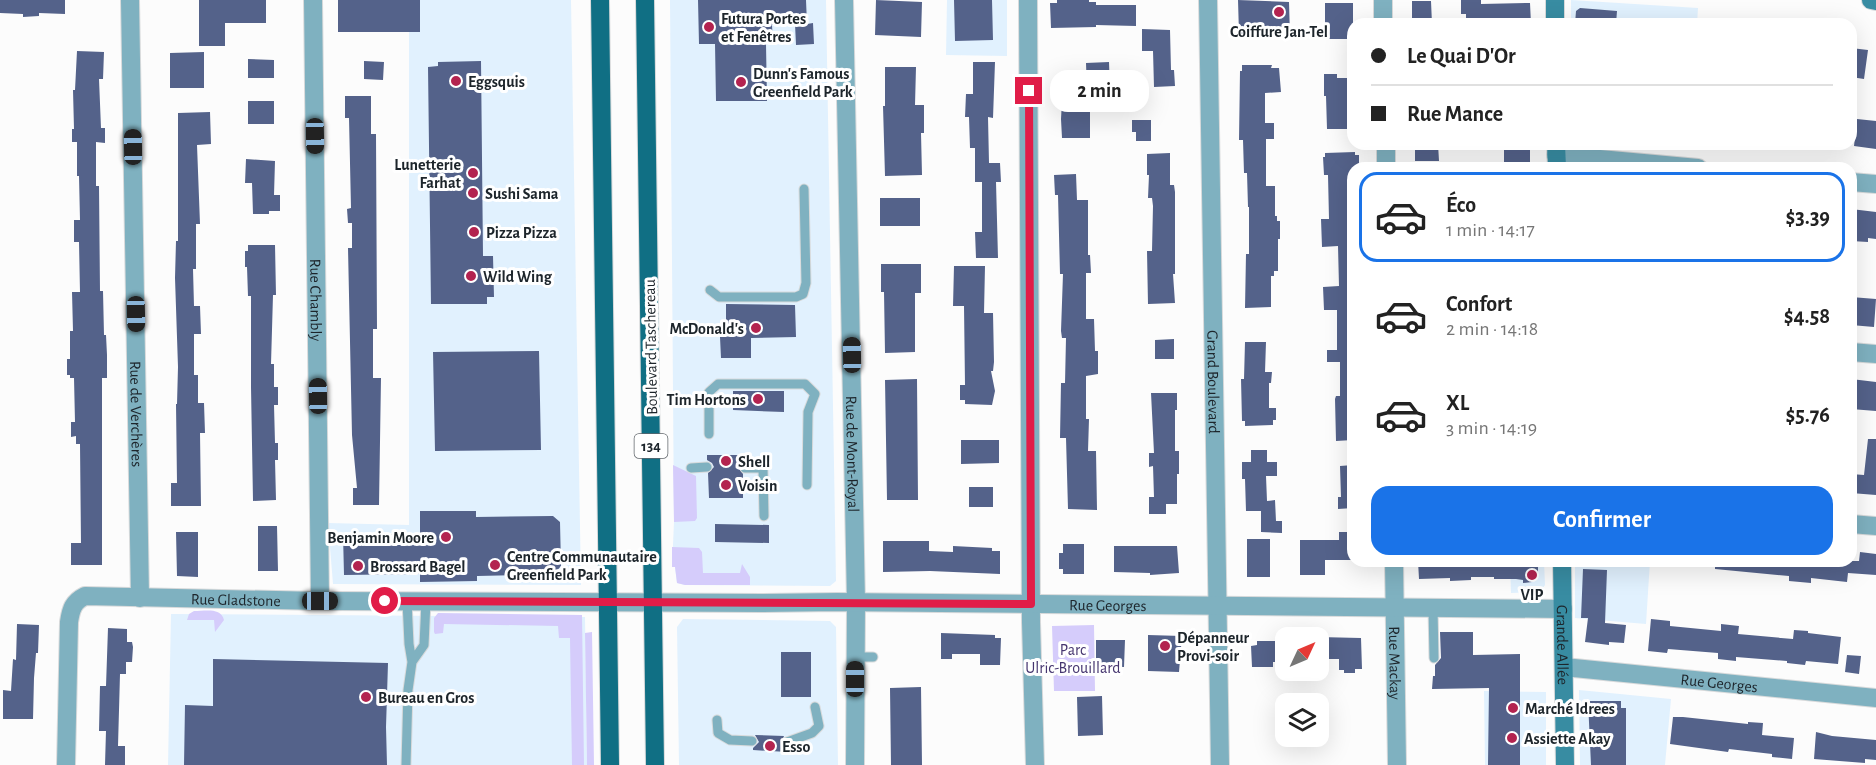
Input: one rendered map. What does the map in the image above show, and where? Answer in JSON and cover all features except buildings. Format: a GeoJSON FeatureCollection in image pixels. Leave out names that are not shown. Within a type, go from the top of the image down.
{"type":"FeatureCollection","features":[{"type":"Feature","properties":{"kind":"main road"},"geometry":{"type":"LineString","coordinates":[[600,0],[610,765]]}},
{"type":"Feature","properties":{"kind":"main road","name":"Boulevard Taschereau"},"geometry":{"type":"LineString","coordinates":[[645,0],[656,765]]}},
{"type":"Feature","properties":{"kind":"main road"},"geometry":{"type":"LineString","coordinates":[[1555,0],[1555,18]]}},
{"type":"Feature","properties":{"kind":"main road"},"geometry":{"type":"LineString","coordinates":[[1871,0],[1876,0]]}},
{"type":"Feature","properties":{"kind":"main road","name":"Grande Allée"},"geometry":{"type":"LineString","coordinates":[[1562,567],[1565,765]]}},
{"type":"Feature","properties":{"kind":"street","name":"Rue de Verchères"},"geometry":{"type":"LineString","coordinates":[[130,0],[140,597]]}},
{"type":"Feature","properties":{"kind":"street","name":"Rue Chambly"},"geometry":{"type":"LineString","coordinates":[[313,0],[320,601]]}},
{"type":"Feature","properties":{"kind":"street","name":"Rue de Mont-Royal"},"geometry":{"type":"LineString","coordinates":[[844,0],[856,602],[864,657],[855,765]]}},
{"type":"Feature","properties":{"kind":"street"},"geometry":{"type":"LineString","coordinates":[[1028,0],[1031,604],[1035,765]]}},
{"type":"Feature","properties":{"kind":"street","name":"Grand Boulevard"},"geometry":{"type":"LineString","coordinates":[[1208,0],[1220,765]]}},
{"type":"Feature","properties":{"kind":"street"},"geometry":{"type":"LineString","coordinates":[[1383,0],[1383,18]]}},
{"type":"Feature","properties":{"kind":"street"},"geometry":{"type":"LineString","coordinates":[[1557,156],[1628,162]]}},
{"type":"Feature","properties":{"kind":"street"},"geometry":{"type":"LineString","coordinates":[[1857,182],[1876,184]]}},
{"type":"Feature","properties":{"kind":"street"},"geometry":{"type":"LineString","coordinates":[[1857,352],[1876,354]]}},
{"type":"Feature","properties":{"kind":"street"},"geometry":{"type":"LineString","coordinates":[[1857,524],[1876,526]]}},
{"type":"Feature","properties":{"kind":"street","name":"Rue Mackay"},"geometry":{"type":"LineString","coordinates":[[1394,567],[1397,765]]}},
{"type":"Feature","properties":{"kind":"street"},"geometry":{"type":"LineString","coordinates":[[66,765],[71,608],[76,600],[85,596],[140,597]]}},
{"type":"Feature","properties":{"kind":"street","name":"Rue Gladstone"},"geometry":{"type":"LineString","coordinates":[[140,597],[320,601],[653,602]]}},
{"type":"Feature","properties":{"kind":"street","name":"Rue Georges"},"geometry":{"type":"LineString","coordinates":[[653,602],[1563,609]]}},
{"type":"Feature","properties":{"kind":"street","name":"Rue Georges"},"geometry":{"type":"LineString","coordinates":[[1564,667],[1876,698]]}},
{"type":"Feature","properties":{"kind":"lane"},"geometry":{"type":"LineString","coordinates":[[710,290],[719,297],[796,297],[803,294],[806,283],[804,189]]}},
{"type":"Feature","properties":{"kind":"lane"},"geometry":{"type":"LineString","coordinates":[[709,434],[709,392],[718,384],[805,384],[815,394],[808,412],[807,485]]}},
{"type":"Feature","properties":{"kind":"lane"},"geometry":{"type":"LineString","coordinates":[[691,468],[707,467]]}},
{"type":"Feature","properties":{"kind":"lane"},"geometry":{"type":"LineString","coordinates":[[745,468],[763,468],[764,516]]}},
{"type":"Feature","properties":{"kind":"lane"},"geometry":{"type":"LineString","coordinates":[[406,765],[408,690],[412,662],[407,601]]}},
{"type":"Feature","properties":{"kind":"lane"},"geometry":{"type":"LineString","coordinates":[[412,662],[424,645],[426,601]]}},
{"type":"Feature","properties":{"kind":"lane"},"geometry":{"type":"LineString","coordinates":[[1433,608],[1434,658]]}},
{"type":"Feature","properties":{"kind":"lane"},"geometry":{"type":"LineString","coordinates":[[787,742],[812,734],[819,726],[815,707]]}},
{"type":"Feature","properties":{"kind":"lane"},"geometry":{"type":"LineString","coordinates":[[717,720],[718,733],[730,740],[753,741]]}},
{"type":"Feature","properties":{"kind":"shaded area"},"geometry":{"type":"Polygon","coordinates":[[[409,0],[571,0],[581,585],[333,584],[328,523],[409,525],[409,0]]]}},
{"type":"Feature","properties":{"kind":"shaded area"},"geometry":{"type":"Polygon","coordinates":[[[670,0],[826,0],[836,581],[830,586],[685,585],[677,583],[675,567],[672,567],[674,522],[670,0]]]}},
{"type":"Feature","properties":{"kind":"shaded area"},"geometry":{"type":"Polygon","coordinates":[[[947,0],[1007,0],[1007,56],[946,55],[947,0]]]}},
{"type":"Feature","properties":{"kind":"shaded area"},"geometry":{"type":"Polygon","coordinates":[[[1571,0],[1698,8],[1697,18],[1571,18],[1571,0]]]}},
{"type":"Feature","properties":{"kind":"shaded area"},"geometry":{"type":"Polygon","coordinates":[[[1510,567],[1544,567],[1545,585],[1540,592],[1511,593],[1510,567]]]}},
{"type":"Feature","properties":{"kind":"shaded area"},"geometry":{"type":"Polygon","coordinates":[[[1575,567],[1650,567],[1646,624],[1575,618],[1575,567]]]}},
{"type":"Feature","properties":{"kind":"shaded area"},"geometry":{"type":"Polygon","coordinates":[[[171,614],[585,617],[587,765],[168,765],[171,614]]]}},
{"type":"Feature","properties":{"kind":"shaded area"},"geometry":{"type":"Polygon","coordinates":[[[683,619],[830,621],[836,627],[838,765],[679,765],[677,627],[683,619]]]}},
{"type":"Feature","properties":{"kind":"shaded area"},"geometry":{"type":"Polygon","coordinates":[[[1579,690],[1671,699],[1665,765],[1580,765],[1579,690]]]}},
{"type":"Feature","properties":{"kind":"shaded area"},"geometry":{"type":"Polygon","coordinates":[[[1484,691],[1546,692],[1546,765],[1485,765],[1484,691]]]}},
{"type":"Feature","properties":{"kind":"green space"},"geometry":{"type":"Polygon","coordinates":[[[673,465],[696,476],[697,518],[695,521],[674,522],[673,465]]]}},
{"type":"Feature","properties":{"kind":"green space"},"geometry":{"type":"Polygon","coordinates":[[[672,547],[699,548],[702,552],[703,573],[740,573],[742,564],[750,577],[750,585],[677,583],[675,567],[672,567],[672,547]]]}},
{"type":"Feature","properties":{"kind":"green space"},"geometry":{"type":"Polygon","coordinates":[[[194,611],[216,611],[224,620],[215,632],[214,620],[187,620],[189,614],[194,611]]]}},
{"type":"Feature","properties":{"kind":"green space"},"geometry":{"type":"Polygon","coordinates":[[[438,613],[582,615],[584,765],[572,765],[570,638],[559,638],[558,626],[444,624],[443,633],[435,634],[434,618],[438,613]]]}},
{"type":"Feature","properties":{"kind":"green space","name":"Parc Ulric-Brouillard"},"geometry":{"type":"Polygon","coordinates":[[[1094,625],[1095,691],[1054,691],[1052,626],[1094,625]]]}},
{"type":"Feature","properties":{"kind":"green space"},"geometry":{"type":"Polygon","coordinates":[[[592,632],[594,765],[587,765],[585,633],[592,632]]]}},
{"type":"Feature","properties":{"kind":"place","name":"Coiffure Jan-Tel"},"geometry":{"type":"Point","coordinates":[1279,12]}},
{"type":"Feature","properties":{"kind":"place","name":"Futura Portes et Fenêtres"},"geometry":{"type":"Point","coordinates":[709,27]}},
{"type":"Feature","properties":{"kind":"place","name":"Eggsquis"},"geometry":{"type":"Point","coordinates":[456,81]}},
{"type":"Feature","properties":{"kind":"place","name":"Dunn's Famous Greenfield Park"},"geometry":{"type":"Point","coordinates":[741,82]}},
{"type":"Feature","properties":{"kind":"place","name":"Lunetterie Farhat"},"geometry":{"type":"Point","coordinates":[473,173]}},
{"type":"Feature","properties":{"kind":"place","name":"Sushi Sama"},"geometry":{"type":"Point","coordinates":[473,193]}},
{"type":"Feature","properties":{"kind":"place","name":"Pizza Pizza"},"geometry":{"type":"Point","coordinates":[474,232]}},
{"type":"Feature","properties":{"kind":"place","name":"Wild Wing"},"geometry":{"type":"Point","coordinates":[471,276]}},
{"type":"Feature","properties":{"kind":"place","name":"McDonald's"},"geometry":{"type":"Point","coordinates":[756,328]}},
{"type":"Feature","properties":{"kind":"place","name":"Tim Hortons"},"geometry":{"type":"Point","coordinates":[758,399]}},
{"type":"Feature","properties":{"kind":"place","name":"Shell"},"geometry":{"type":"Point","coordinates":[726,461]}},
{"type":"Feature","properties":{"kind":"place","name":"Voisin"},"geometry":{"type":"Point","coordinates":[726,485]}},
{"type":"Feature","properties":{"kind":"place","name":"Benjamin Moore"},"geometry":{"type":"Point","coordinates":[446,537]}},
{"type":"Feature","properties":{"kind":"place","name":"Centre Communautaire Greenfield Park"},"geometry":{"type":"Point","coordinates":[495,565]}},
{"type":"Feature","properties":{"kind":"place","name":"Brossard Bagel"},"geometry":{"type":"Point","coordinates":[358,566]}},
{"type":"Feature","properties":{"kind":"place","name":"VIP"},"geometry":{"type":"Point","coordinates":[1532,575]}},
{"type":"Feature","properties":{"kind":"place","name":"Dépanneur Provi-soir"},"geometry":{"type":"Point","coordinates":[1165,646]}},
{"type":"Feature","properties":{"kind":"place","name":"Bureau en Gros"},"geometry":{"type":"Point","coordinates":[366,697]}},
{"type":"Feature","properties":{"kind":"place","name":"Marché Idrees"},"geometry":{"type":"Point","coordinates":[1513,708]}},
{"type":"Feature","properties":{"kind":"place","name":"Assiette Akay"},"geometry":{"type":"Point","coordinates":[1512,738]}},
{"type":"Feature","properties":{"kind":"place","name":"Esso"},"geometry":{"type":"Point","coordinates":[770,746]}},
{"type":"Feature","properties":{"kind":"route"},"geometry":{"type":"LineString","coordinates":[[385,601],[1031,604],[1029,91]]}}]}
